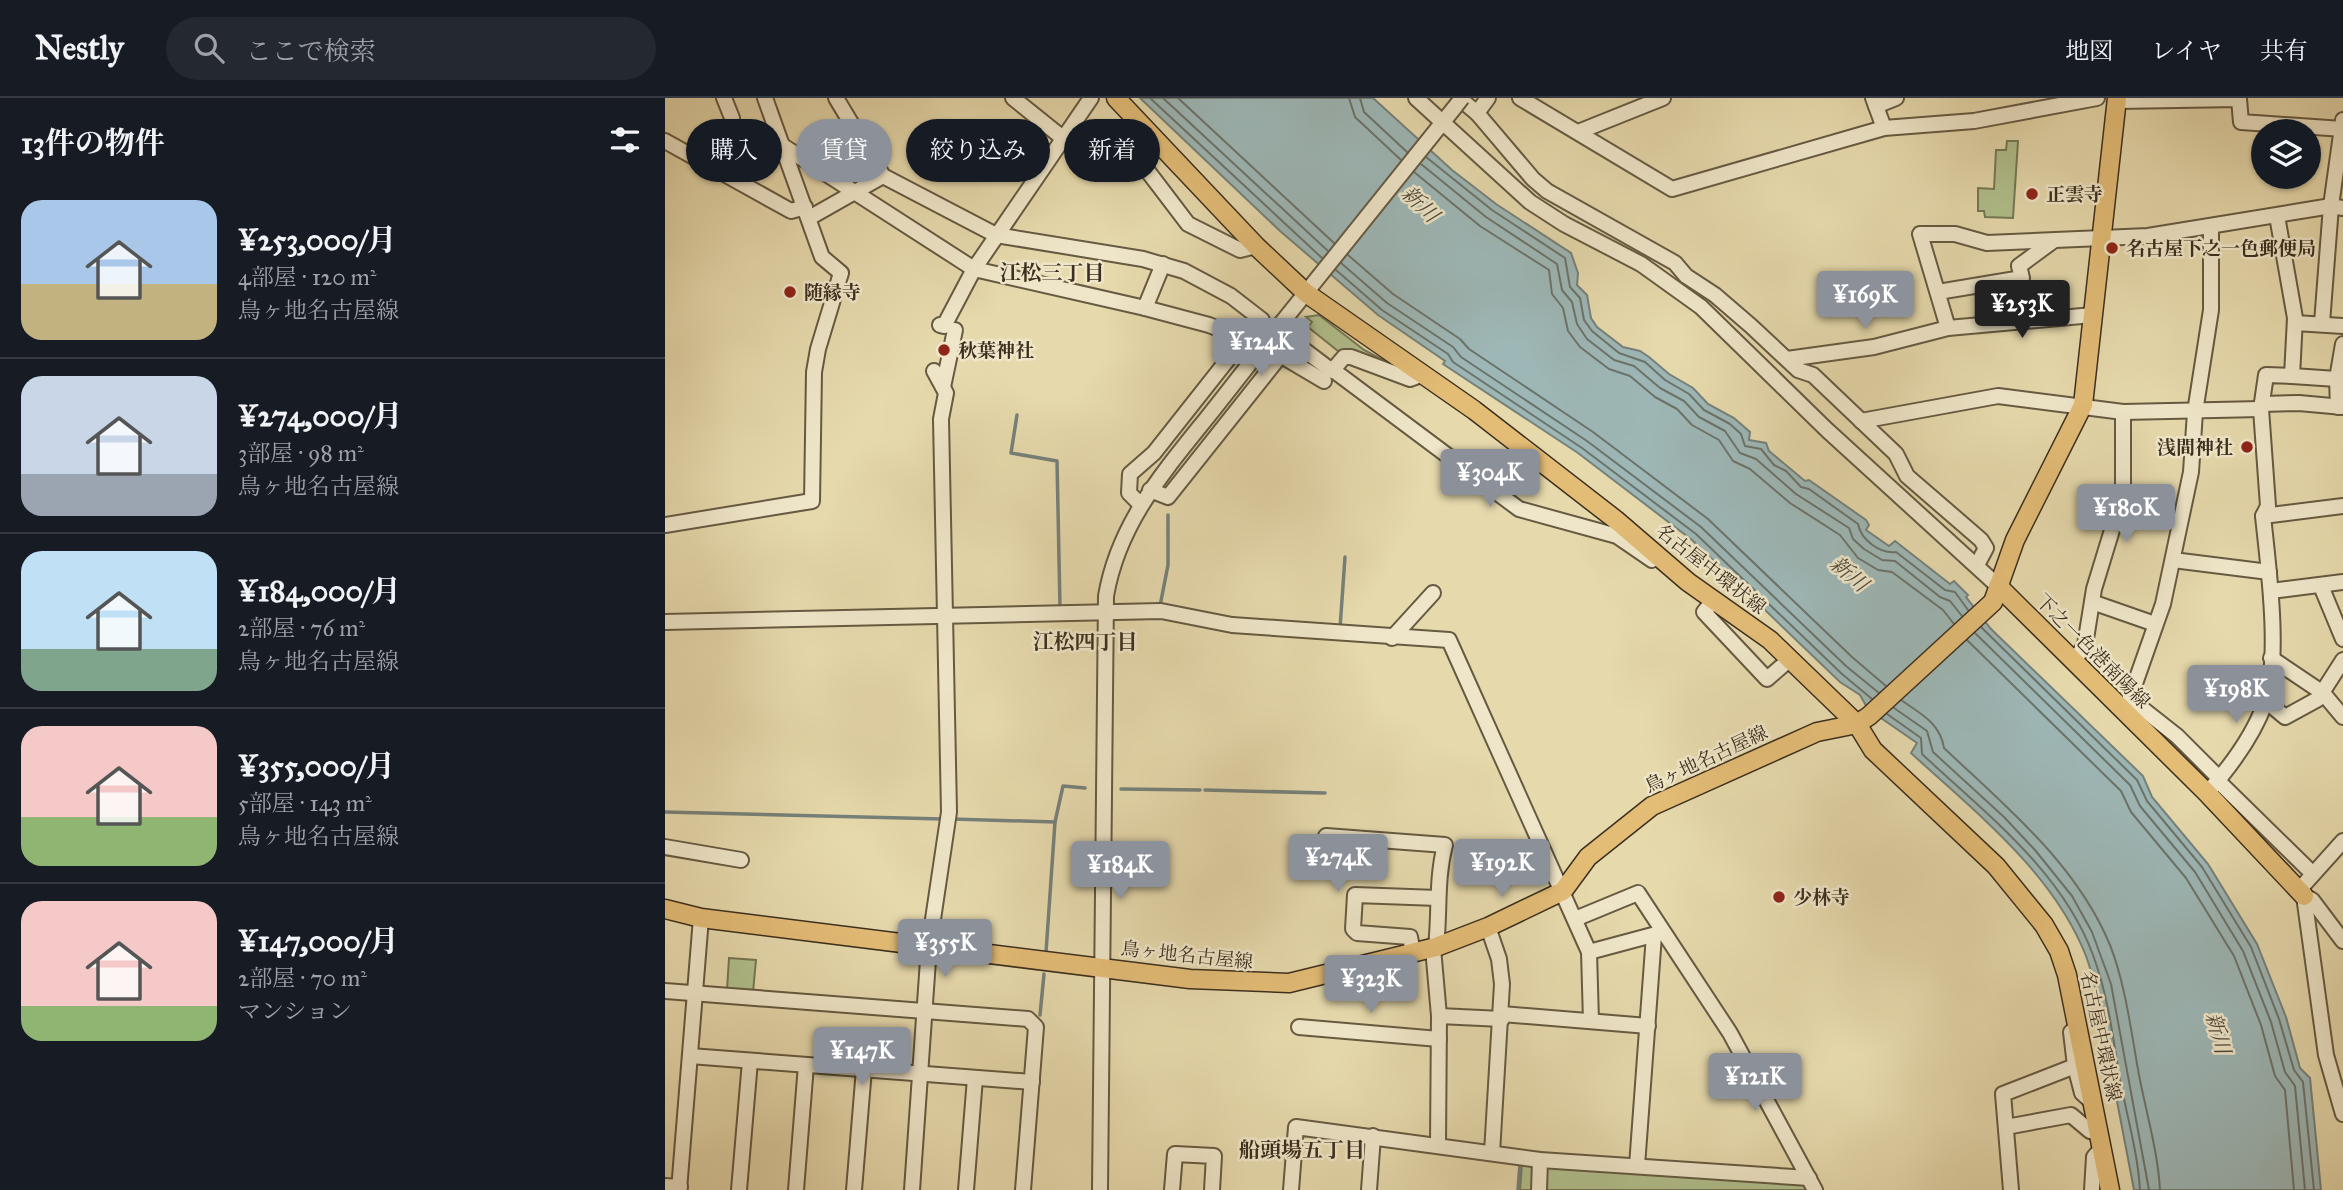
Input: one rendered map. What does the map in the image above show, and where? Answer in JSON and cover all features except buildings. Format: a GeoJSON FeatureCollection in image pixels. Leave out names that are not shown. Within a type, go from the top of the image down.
{"type":"FeatureCollection","features":[{"type":"Feature","properties":{"kind":"main road","name":"名古屋中環状線"},"geometry":{"type":"LineString","coordinates":[[1116,98],[1136,119]]}},
{"type":"Feature","properties":{"kind":"main road","name":"鳥ヶ地名古屋線"},"geometry":{"type":"LineString","coordinates":[[665,909],[701,918],[1227,982],[1289,983],[1435,947],[1488,927],[1563,891],[1588,857],[1652,807],[1817,732],[1863,720],[1995,594],[2015,540],[2083,405],[2117,100]]}},
{"type":"Feature","properties":{"kind":"main road","name":"名古屋中環状線"},"geometry":{"type":"LineString","coordinates":[[1160,144],[1256,246],[1306,293],[1474,410],[1713,601],[1770,640],[1863,720],[1873,750],[1996,866],[2044,925],[2059,951],[2079,1024],[2110,1190]]}},
{"type":"Feature","properties":{"kind":"main road","name":"下之一色港南陽線"},"geometry":{"type":"LineString","coordinates":[[1995,594],[2128,706],[2215,785],[2302,893]]}},
{"type":"Feature","properties":{"kind":"street"},"geometry":{"type":"LineString","coordinates":[[724,98],[732,119]]}},
{"type":"Feature","properties":{"kind":"street"},"geometry":{"type":"LineString","coordinates":[[665,525],[812,500],[814,372],[818,349],[842,273],[822,257],[766,98]]}},
{"type":"Feature","properties":{"kind":"street"},"geometry":{"type":"LineString","coordinates":[[837,98],[849,119]]}},
{"type":"Feature","properties":{"kind":"street"},"geometry":{"type":"LineString","coordinates":[[940,325],[944,326],[996,234],[1064,139],[1013,98]]}},
{"type":"Feature","properties":{"kind":"street"},"geometry":{"type":"LineString","coordinates":[[1077,119],[1091,98]]}},
{"type":"Feature","properties":{"kind":"street"},"geometry":{"type":"LineString","coordinates":[[1416,98],[1439,127],[1531,202],[1564,224],[1641,264],[1701,307],[1827,430],[1976,565],[1995,594]]}},
{"type":"Feature","properties":{"kind":"street"},"geometry":{"type":"LineString","coordinates":[[1477,113],[1488,98]]}},
{"type":"Feature","properties":{"kind":"street"},"geometry":{"type":"LineString","coordinates":[[1520,98],[1672,189],[1884,128],[1974,121],[2097,98]]}},
{"type":"Feature","properties":{"kind":"street"},"geometry":{"type":"LineString","coordinates":[[1884,128],[1874,102],[1896,98]]}},
{"type":"Feature","properties":{"kind":"street"},"geometry":{"type":"LineString","coordinates":[[1578,132],[1657,99]]}},
{"type":"Feature","properties":{"kind":"street"},"geometry":{"type":"LineString","coordinates":[[2117,100],[2239,99],[2241,122],[2343,125],[2337,207],[2322,323]]}},
{"type":"Feature","properties":{"kind":"street"},"geometry":{"type":"LineString","coordinates":[[1100,1190],[1104,613],[1115,557],[1140,504],[1150,490],[1458,101],[1477,113],[1533,179],[1547,191],[1675,263],[1686,276],[1715,295],[1798,370],[1813,375],[1896,454],[1907,476],[1981,540],[1986,548],[1976,565]]}},
{"type":"Feature","properties":{"kind":"street"},"geometry":{"type":"LineString","coordinates":[[665,141],[686,153]]}},
{"type":"Feature","properties":{"kind":"street"},"geometry":{"type":"LineString","coordinates":[[783,146],[974,269],[1145,308],[1209,325],[1244,339]]}},
{"type":"Feature","properties":{"kind":"street"},"geometry":{"type":"LineString","coordinates":[[892,181],[996,234],[1163,264],[1212,285],[1292,341],[1328,375],[1519,509],[1617,536],[1659,565],[1664,560]]}},
{"type":"Feature","properties":{"kind":"street"},"geometry":{"type":"LineString","coordinates":[[738,182],[791,211],[807,213],[873,182]]}},
{"type":"Feature","properties":{"kind":"street"},"geometry":{"type":"LineString","coordinates":[[1156,182],[1188,224],[1240,250],[1256,246]]}},
{"type":"Feature","properties":{"kind":"street"},"geometry":{"type":"LineString","coordinates":[[1948,328],[1920,234],[1955,234],[1987,243],[2102,239],[2337,207]]}},
{"type":"Feature","properties":{"kind":"street"},"geometry":{"type":"LineString","coordinates":[[2277,216],[2295,323],[2292,376]]}},
{"type":"Feature","properties":{"kind":"street"},"geometry":{"type":"LineString","coordinates":[[2128,706],[2173,560],[2191,472],[2195,412],[2211,310],[2211,226]]}},
{"type":"Feature","properties":{"kind":"street"},"geometry":{"type":"LineString","coordinates":[[1938,292],[2022,278],[2019,266],[2053,241]]}},
{"type":"Feature","properties":{"kind":"street"},"geometry":{"type":"LineString","coordinates":[[1145,308],[1163,264]]}},
{"type":"Feature","properties":{"kind":"street"},"geometry":{"type":"LineString","coordinates":[[1787,359],[1874,347],[1948,328],[2093,316]]}},
{"type":"Feature","properties":{"kind":"street"},"geometry":{"type":"LineString","coordinates":[[1140,504],[1129,493],[1130,474],[1154,453],[1262,320]]}},
{"type":"Feature","properties":{"kind":"street"},"geometry":{"type":"LineString","coordinates":[[2295,323],[2322,323],[2343,327]]}},
{"type":"Feature","properties":{"kind":"street"},"geometry":{"type":"LineString","coordinates":[[943,387],[955,330]]}},
{"type":"Feature","properties":{"kind":"street"},"geometry":{"type":"LineString","coordinates":[[1150,490],[1168,498],[1241,409],[1292,341]]}},
{"type":"Feature","properties":{"kind":"street"},"geometry":{"type":"LineString","coordinates":[[1861,421],[1998,396],[2123,412],[2195,412],[2262,406],[2341,407],[2337,379],[2343,344]]}},
{"type":"Feature","properties":{"kind":"street"},"geometry":{"type":"LineString","coordinates":[[1280,355],[1328,375]]}},
{"type":"Feature","properties":{"kind":"street"},"geometry":{"type":"LineString","coordinates":[[1328,375],[1344,357],[1351,357],[1410,379],[1424,374]]}},
{"type":"Feature","properties":{"kind":"street"},"geometry":{"type":"LineString","coordinates":[[912,1190],[929,946],[949,812],[941,419],[946,393],[934,371]]}},
{"type":"Feature","properties":{"kind":"street"},"geometry":{"type":"LineString","coordinates":[[2312,873],[2215,785],[2257,725],[2266,701],[2271,658],[2271,591],[2263,516],[2268,506],[2262,406],[2266,375],[2337,379]]}},
{"type":"Feature","properties":{"kind":"street"},"geometry":{"type":"LineString","coordinates":[[1210,382],[1241,409]]}},
{"type":"Feature","properties":{"kind":"street"},"geometry":{"type":"LineString","coordinates":[[2074,661],[2085,645],[2092,602],[2123,494],[2123,412]]}},
{"type":"Feature","properties":{"kind":"street"},"geometry":{"type":"LineString","coordinates":[[2263,516],[2343,506]]}},
{"type":"Feature","properties":{"kind":"street"},"geometry":{"type":"LineString","coordinates":[[2173,560],[2269,572]]}},
{"type":"Feature","properties":{"kind":"street"},"geometry":{"type":"LineString","coordinates":[[2271,591],[2343,582]]}},
{"type":"Feature","properties":{"kind":"street"},"geometry":{"type":"LineString","coordinates":[[2321,586],[2343,639]]}},
{"type":"Feature","properties":{"kind":"street"},"geometry":{"type":"LineString","coordinates":[[1392,638],[1433,593]]}},
{"type":"Feature","properties":{"kind":"street"},"geometry":{"type":"LineString","coordinates":[[1713,601],[1704,612],[1767,679],[1790,659]]}},
{"type":"Feature","properties":{"kind":"street"},"geometry":{"type":"LineString","coordinates":[[2092,602],[2155,624]]}},
{"type":"Feature","properties":{"kind":"street"},"geometry":{"type":"LineString","coordinates":[[665,622],[1161,611],[1232,625],[1448,640],[1589,952],[1591,1021]]}},
{"type":"Feature","properties":{"kind":"street"},"geometry":{"type":"LineString","coordinates":[[2271,658],[2323,692],[2343,718]]}},
{"type":"Feature","properties":{"kind":"street"},"geometry":{"type":"LineString","coordinates":[[2266,701],[2285,717],[2318,699],[2343,660]]}},
{"type":"Feature","properties":{"kind":"street"},"geometry":{"type":"LineString","coordinates":[[1325,836],[1445,845],[1438,873],[1435,947],[1439,1016],[1438,1144]]}},
{"type":"Feature","properties":{"kind":"street"},"geometry":{"type":"LineString","coordinates":[[2343,841],[2312,873],[2302,893],[2326,1055],[2343,1114]]}},
{"type":"Feature","properties":{"kind":"street"},"geometry":{"type":"LineString","coordinates":[[665,848],[741,860]]}},
{"type":"Feature","properties":{"kind":"street"},"geometry":{"type":"LineString","coordinates":[[1575,919],[1638,893],[1659,933],[1730,1033],[1812,1184]]}},
{"type":"Feature","properties":{"kind":"street"},"geometry":{"type":"LineString","coordinates":[[2302,893],[2312,900],[2343,941]]}},
{"type":"Feature","properties":{"kind":"street"},"geometry":{"type":"LineString","coordinates":[[1413,953],[1410,937],[1357,933],[1353,929],[1355,895],[1438,898]]}},
{"type":"Feature","properties":{"kind":"street"},"geometry":{"type":"LineString","coordinates":[[675,1187],[690,1056],[701,918]]}},
{"type":"Feature","properties":{"kind":"street"},"geometry":{"type":"LineString","coordinates":[[1488,927],[1499,959],[1502,1016],[1492,1153]]}},
{"type":"Feature","properties":{"kind":"street"},"geometry":{"type":"LineString","coordinates":[[1589,952],[1659,933]]}},
{"type":"Feature","properties":{"kind":"street"},"geometry":{"type":"LineString","coordinates":[[1637,1166],[1648,1026],[1659,933]]}},
{"type":"Feature","properties":{"kind":"street"},"geometry":{"type":"LineString","coordinates":[[665,991],[1028,1019],[1036,1027],[1023,1190]]}},
{"type":"Feature","properties":{"kind":"street"},"geometry":{"type":"LineString","coordinates":[[1439,1016],[1502,1016],[1648,1026]]}},
{"type":"Feature","properties":{"kind":"street"},"geometry":{"type":"LineString","coordinates":[[2079,1024],[2071,1032],[2075,1066],[2082,1093],[2094,1104]]}},
{"type":"Feature","properties":{"kind":"street"},"geometry":{"type":"LineString","coordinates":[[1299,1027],[1439,1039]]}},
{"type":"Feature","properties":{"kind":"street"},"geometry":{"type":"LineString","coordinates":[[690,1056],[1032,1082]]}},
{"type":"Feature","properties":{"kind":"street"},"geometry":{"type":"LineString","coordinates":[[739,1190],[750,1060]]}},
{"type":"Feature","properties":{"kind":"street"},"geometry":{"type":"LineString","coordinates":[[796,1190],[807,1065]]}},
{"type":"Feature","properties":{"kind":"street"},"geometry":{"type":"LineString","coordinates":[[2011,1190],[2003,1094],[2075,1066]]}},
{"type":"Feature","properties":{"kind":"street"},"geometry":{"type":"LineString","coordinates":[[854,1190],[864,1069]]}},
{"type":"Feature","properties":{"kind":"street"},"geometry":{"type":"LineString","coordinates":[[966,1190],[975,1078]]}},
{"type":"Feature","properties":{"kind":"street"},"geometry":{"type":"LineString","coordinates":[[2006,1127],[2071,1115],[2101,1140],[2094,1157],[2092,1190]]}},
{"type":"Feature","properties":{"kind":"street"},"geometry":{"type":"LineString","coordinates":[[1299,1190],[1291,1190],[1296,1127],[1438,1144],[1541,1160],[1637,1166],[1812,1184]]}},
{"type":"Feature","properties":{"kind":"street"},"geometry":{"type":"LineString","coordinates":[[1369,1190],[1373,1136]]}},
{"type":"Feature","properties":{"kind":"street"},"geometry":{"type":"LineString","coordinates":[[1173,1190],[1175,1154],[1214,1156],[1212,1190]]}},
{"type":"Feature","properties":{"kind":"street"},"geometry":{"type":"LineString","coordinates":[[1539,1190],[1541,1160]]}},
{"type":"Feature","properties":{"kind":"green space"},"geometry":{"type":"Polygon","coordinates":[[[2007,141],[2018,141],[2013,218],[1985,217],[1984,211],[1978,211],[1978,188],[1994,189],[1996,150],[2006,150],[2007,141]]]}},
{"type":"Feature","properties":{"kind":"green space"},"geometry":{"type":"Polygon","coordinates":[[[1319,315],[1364,350],[1398,368],[1343,355],[1308,327],[1312,322],[1306,317],[1319,315]]]}},
{"type":"Feature","properties":{"kind":"green space"},"geometry":{"type":"Polygon","coordinates":[[[729,958],[756,960],[753,992],[727,990],[729,958]]]}},
{"type":"Feature","properties":{"kind":"green space"},"geometry":{"type":"Polygon","coordinates":[[[1522,1163],[1804,1184],[1809,1190],[1520,1190],[1522,1163]]]}},
{"type":"Feature","properties":{"kind":"water","name":"新川"},"geometry":{"type":"Polygon","coordinates":[[[1140,98],[1373,98],[1452,170],[1496,204],[1571,253],[1578,273],[1577,285],[1587,295],[1591,318],[1597,327],[1623,347],[1640,351],[1669,374],[1693,388],[1708,404],[1734,418],[1750,432],[1749,440],[1766,443],[1769,451],[1805,481],[1809,480],[1866,520],[1869,525],[1866,530],[1889,546],[1895,541],[1950,584],[1954,581],[1968,595],[1966,597],[1991,629],[2143,776],[2152,797],[2208,864],[2257,944],[2286,1017],[2300,1068],[2310,1078],[2321,1190],[2134,1190],[2098,1002],[2086,956],[2072,926],[2033,870],[1986,821],[1911,753],[1917,743],[1868,709],[1860,695],[1840,682],[1692,540],[1578,453],[1443,364],[1445,361],[1378,315],[1280,231],[1140,98]]]}},
{"type":"Feature","properties":{"kind":"waterway"},"geometry":{"type":"LineString","coordinates":[[1017,415],[1011,453],[1057,461],[1060,607]]}},
{"type":"Feature","properties":{"kind":"waterway"},"geometry":{"type":"LineString","coordinates":[[1160,606],[1168,565],[1168,515]]}},
{"type":"Feature","properties":{"kind":"waterway"},"geometry":{"type":"LineString","coordinates":[[1340,628],[1345,557]]}},
{"type":"Feature","properties":{"kind":"waterway"},"geometry":{"type":"LineString","coordinates":[[1046,952],[1055,822],[1063,786],[1085,788]]}},
{"type":"Feature","properties":{"kind":"waterway"},"geometry":{"type":"LineString","coordinates":[[1121,789],[1200,790]]}},
{"type":"Feature","properties":{"kind":"waterway"},"geometry":{"type":"LineString","coordinates":[[1205,790],[1325,793]]}},
{"type":"Feature","properties":{"kind":"waterway"},"geometry":{"type":"LineString","coordinates":[[665,812],[943,819]]}},
{"type":"Feature","properties":{"kind":"waterway"},"geometry":{"type":"LineString","coordinates":[[952,819],[1055,822]]}},
{"type":"Feature","properties":{"kind":"waterway"},"geometry":{"type":"LineString","coordinates":[[1040,1015],[1044,974]]}},
{"type":"Feature","properties":{"kind":"waterway"},"geometry":{"type":"LineString","coordinates":[[1518,1190],[1520,1164]]}},
{"type":"Feature","properties":{"kind":"place","name":"正雲寺"},"geometry":{"type":"Point","coordinates":[2032,194]}},
{"type":"Feature","properties":{"kind":"place","name":"名古屋下之一色郵便局"},"geometry":{"type":"Point","coordinates":[2112,248]}},
{"type":"Feature","properties":{"kind":"place","name":"随縁寺"},"geometry":{"type":"Point","coordinates":[790,292]}},
{"type":"Feature","properties":{"kind":"place","name":"秋葉神社"},"geometry":{"type":"Point","coordinates":[944,350]}},
{"type":"Feature","properties":{"kind":"place","name":"浅間神社"},"geometry":{"type":"Point","coordinates":[2247,447]}},
{"type":"Feature","properties":{"kind":"place","name":"少林寺"},"geometry":{"type":"Point","coordinates":[1779,897]}},
{"type":"Feature","properties":{"kind":"district","name":"江松三丁目"},"geometry":{"type":"Point","coordinates":[1052,273]}},
{"type":"Feature","properties":{"kind":"district","name":"江松四丁目"},"geometry":{"type":"Point","coordinates":[1085,642]}},
{"type":"Feature","properties":{"kind":"district","name":"船頭場五丁目"},"geometry":{"type":"Point","coordinates":[1302,1150]}}]}
